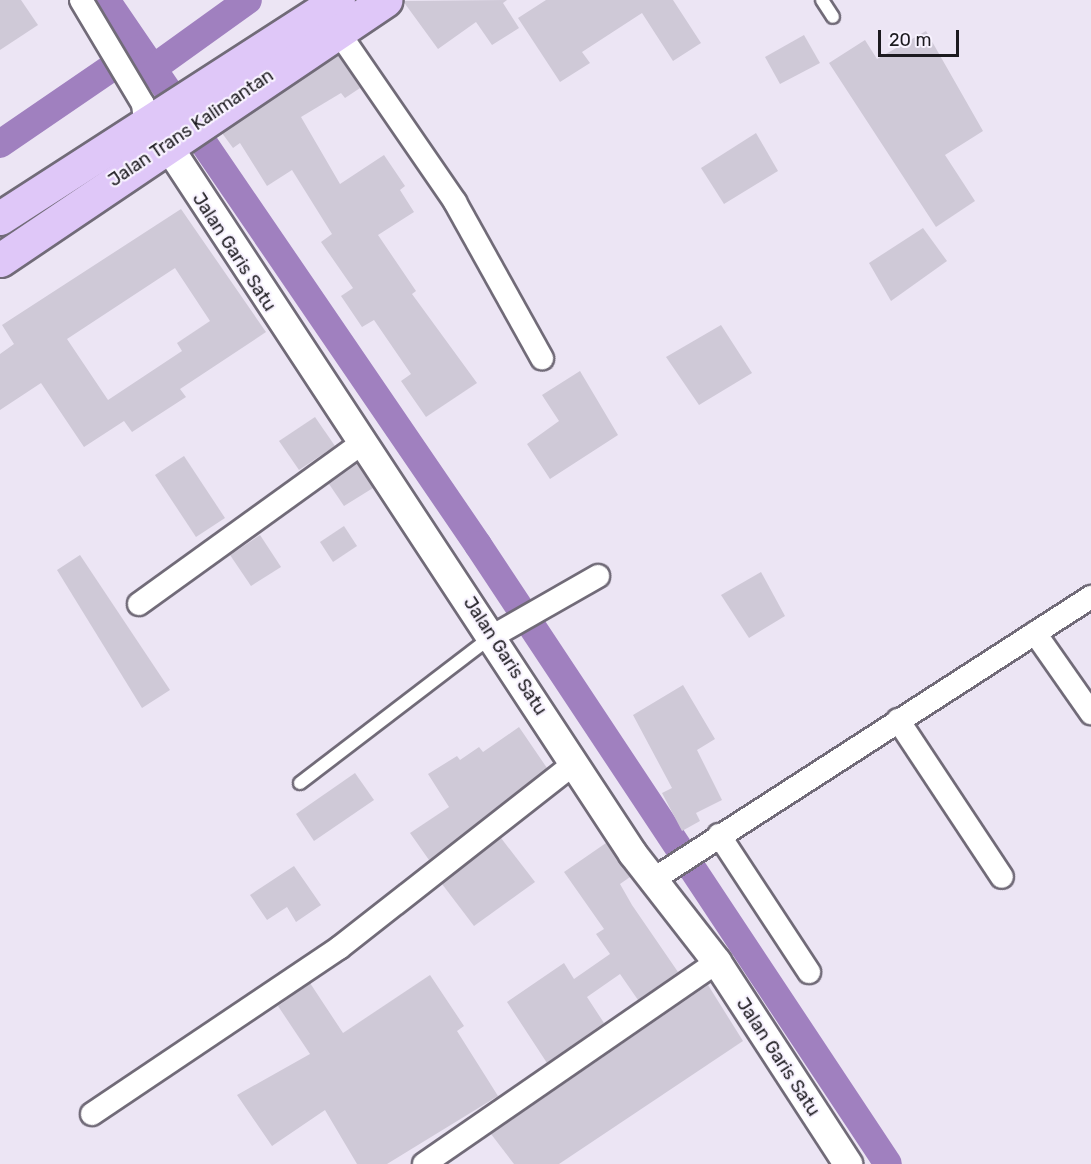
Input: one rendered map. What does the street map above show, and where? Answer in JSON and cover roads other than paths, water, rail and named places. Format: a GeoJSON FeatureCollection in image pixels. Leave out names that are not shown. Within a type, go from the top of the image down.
{"type":"FeatureCollection","features":[{"type":"Feature","properties":{"kind":"highway","name":"Jalan Trans Kalimantan"},"geometry":{"type":"LineString","coordinates":[[0,218],[156,131],[338,15],[385,0]]}},
{"type":"Feature","properties":{"kind":"highway","name":"Jalan Trans Kalimantan"},"geometry":{"type":"LineString","coordinates":[[0,260],[156,131]]}},
{"type":"Feature","properties":{"kind":"street"},"geometry":{"type":"LineString","coordinates":[[81,0],[143,104],[156,131]]}},
{"type":"Feature","properties":{"kind":"street"},"geometry":{"type":"LineString","coordinates":[[338,15],[454,202],[542,358]]}},
{"type":"Feature","properties":{"kind":"street","name":"Jalan Garis Satu"},"geometry":{"type":"LineString","coordinates":[[156,131],[360,444],[502,630],[575,763],[662,872],[717,962],[848,1164]]}},
{"type":"Feature","properties":{"kind":"street"},"geometry":{"type":"LineString","coordinates":[[140,604],[360,444]]}},
{"type":"Feature","properties":{"kind":"street"},"geometry":{"type":"LineString","coordinates":[[502,630],[598,576]]}},
{"type":"Feature","properties":{"kind":"street"},"geometry":{"type":"LineString","coordinates":[[662,872],[1091,597]]}},
{"type":"Feature","properties":{"kind":"street"},"geometry":{"type":"LineString","coordinates":[[1035,633],[1091,713]]}},
{"type":"Feature","properties":{"kind":"street"},"geometry":{"type":"LineString","coordinates":[[898,720],[1002,877]]}},
{"type":"Feature","properties":{"kind":"street"},"geometry":{"type":"LineString","coordinates":[[92,1114],[339,948],[575,763]]}},
{"type":"Feature","properties":{"kind":"street"},"geometry":{"type":"LineString","coordinates":[[719,835],[809,972]]}},
{"type":"Feature","properties":{"kind":"street"},"geometry":{"type":"LineString","coordinates":[[424,1164],[717,962]]}},
{"type":"Feature","properties":{"kind":"lane"},"geometry":{"type":"LineString","coordinates":[[822,0],[833,17]]}},
{"type":"Feature","properties":{"kind":"lane"},"geometry":{"type":"LineString","coordinates":[[300,783],[502,630]]}},
{"type":"Feature","properties":{"kind":"waterway"},"geometry":{"type":"LineString","coordinates":[[106,0],[478,545],[888,1164]]}},
{"type":"Feature","properties":{"kind":"waterway"},"geometry":{"type":"LineString","coordinates":[[152,69],[248,0]]}},
{"type":"Feature","properties":{"kind":"waterway"},"geometry":{"type":"LineString","coordinates":[[0,144],[139,49]]}}]}
